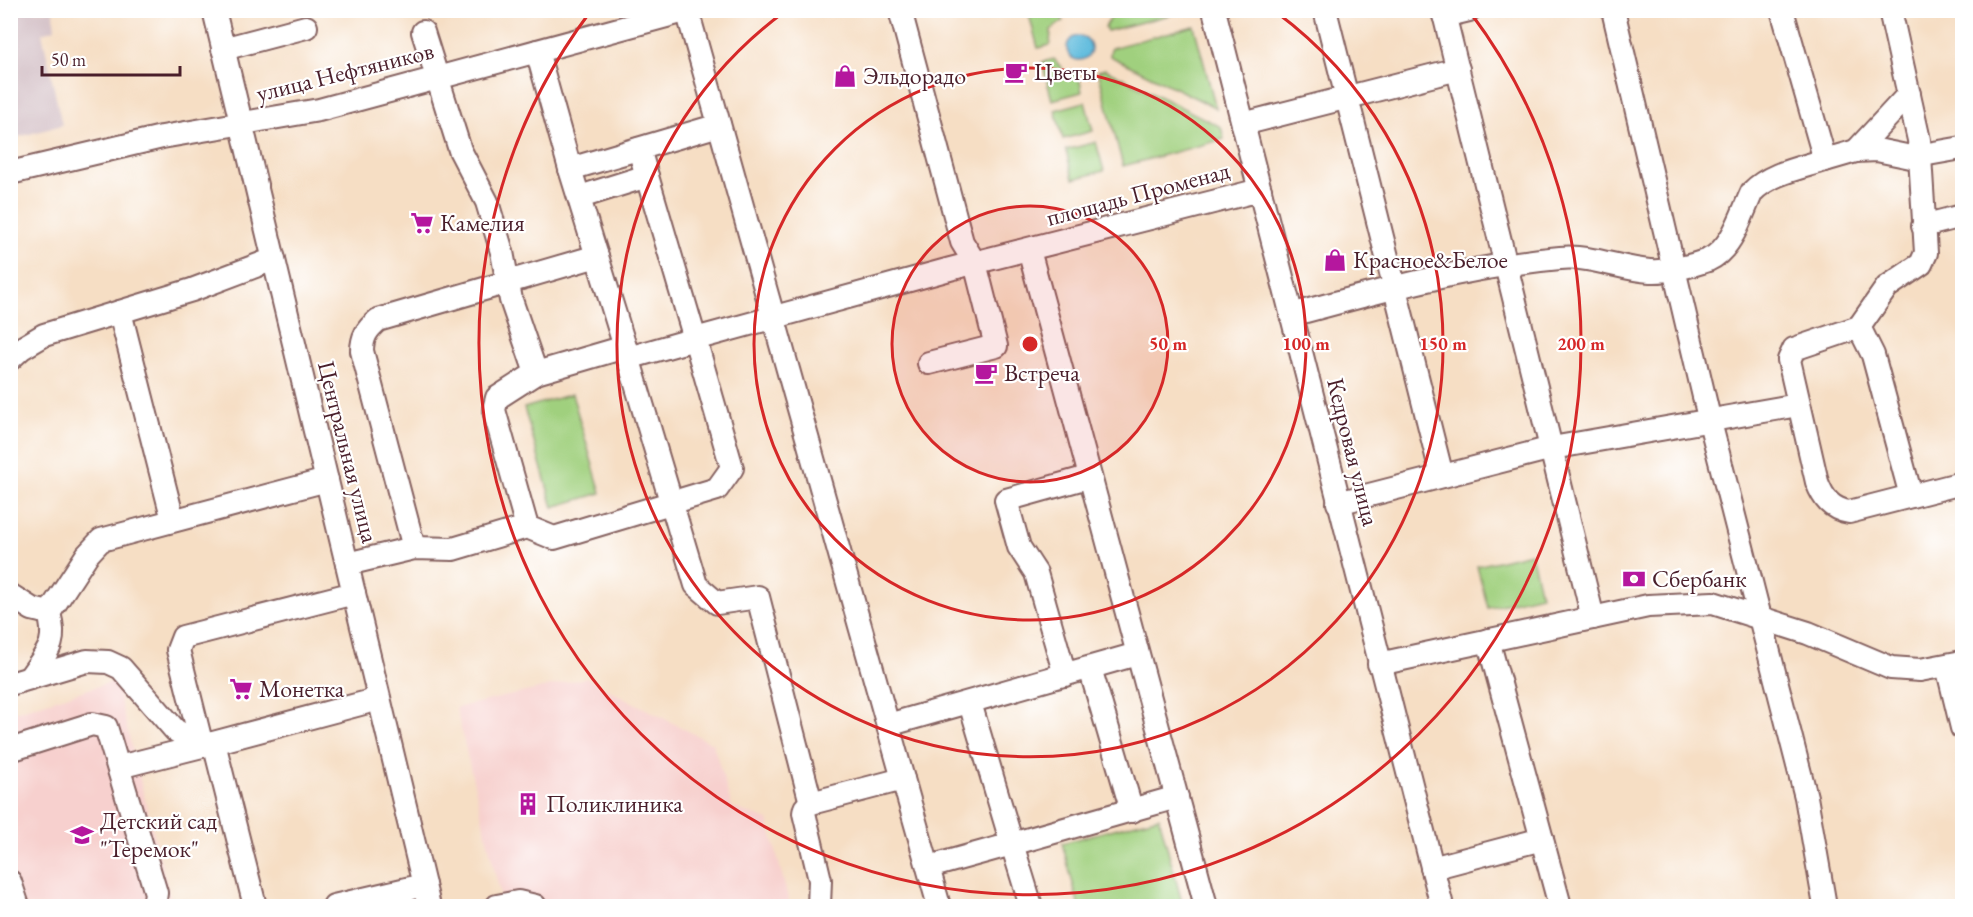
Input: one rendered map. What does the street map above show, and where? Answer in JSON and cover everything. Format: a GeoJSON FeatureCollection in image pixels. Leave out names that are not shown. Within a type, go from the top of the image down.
{"type":"FeatureCollection","features":[{"type":"Feature","properties":{"kind":"street","name":"Центральная улица"},"geometry":{"type":"LineString","coordinates":[[214,10],[427,896]]}},
{"type":"Feature","properties":{"kind":"street"},"geometry":{"type":"LineString","coordinates":[[900,10],[962,242],[975,263],[996,346],[929,363]]}},
{"type":"Feature","properties":{"kind":"street","name":"Кедровая улица"},"geometry":{"type":"LineString","coordinates":[[1214,10],[1442,906]]}},
{"type":"Feature","properties":{"kind":"street"},"geometry":{"type":"LineString","coordinates":[[1325,10],[1442,476]]}},
{"type":"Feature","properties":{"kind":"street"},"geometry":{"type":"LineString","coordinates":[[1469,10],[1444,13],[1593,618]]}},
{"type":"Feature","properties":{"kind":"street"},"geometry":{"type":"LineString","coordinates":[[1613,10],[1710,422],[1806,797],[1825,906]]}},
{"type":"Feature","properties":{"kind":"street"},"geometry":{"type":"LineString","coordinates":[[1782,10],[1825,160]]}},
{"type":"Feature","properties":{"kind":"street"},"geometry":{"type":"LineString","coordinates":[[1890,10],[1919,140],[1926,253],[1921,264],[1887,287],[1859,327],[1794,349],[1789,360],[1816,482],[1822,495],[1838,510],[1849,512],[1962,483]]}},
{"type":"Feature","properties":{"kind":"street"},"geometry":{"type":"LineString","coordinates":[[688,11],[939,906]]}},
{"type":"Feature","properties":{"kind":"street","name":"улица Нефтяников"},"geometry":{"type":"LineString","coordinates":[[10,172],[162,137],[318,110],[688,11]]}},
{"type":"Feature","properties":{"kind":"street"},"geometry":{"type":"LineString","coordinates":[[223,49],[306,27]]}},
{"type":"Feature","properties":{"kind":"street"},"geometry":{"type":"LineString","coordinates":[[423,32],[439,77],[460,150],[487,202],[511,300],[536,373]]}},
{"type":"Feature","properties":{"kind":"street"},"geometry":{"type":"LineString","coordinates":[[537,51],[570,169],[696,585],[717,603],[758,597],[811,803]]}},
{"type":"Feature","properties":{"kind":"street"},"geometry":{"type":"LineString","coordinates":[[1243,124],[1458,69]]}},
{"type":"Feature","properties":{"kind":"street"},"geometry":{"type":"LineString","coordinates":[[1856,151],[1909,94]]}},
{"type":"Feature","properties":{"kind":"street"},"geometry":{"type":"LineString","coordinates":[[570,169],[719,125]]}},
{"type":"Feature","properties":{"kind":"street"},"geometry":{"type":"LineString","coordinates":[[1291,315],[1396,286],[1561,258],[1610,262],[1647,271],[1674,269],[1709,260],[1719,253],[1752,192],[1769,178],[1856,151],[1877,150],[1919,156],[1962,148]]}},
{"type":"Feature","properties":{"kind":"street"},"geometry":{"type":"LineString","coordinates":[[348,564],[414,548],[453,549],[527,527],[554,538],[717,489],[732,468],[639,149]]}},
{"type":"Feature","properties":{"kind":"street"},"geometry":{"type":"LineString","coordinates":[[580,197],[647,176]]}},
{"type":"Feature","properties":{"kind":"street","name":"площадь Променад"},"geometry":{"type":"LineString","coordinates":[[527,527],[494,410],[497,398],[536,373],[695,339],[950,269],[1260,190]]}},
{"type":"Feature","properties":{"kind":"street"},"geometry":{"type":"LineString","coordinates":[[1923,226],[1962,216]]}},
{"type":"Feature","properties":{"kind":"street"},"geometry":{"type":"LineString","coordinates":[[950,269],[962,242]]}},
{"type":"Feature","properties":{"kind":"street"},"geometry":{"type":"LineString","coordinates":[[1029,250],[1088,477],[1206,906]]}},
{"type":"Feature","properties":{"kind":"street"},"geometry":{"type":"LineString","coordinates":[[414,548],[362,351],[362,341],[368,329],[378,320],[597,256]]}},
{"type":"Feature","properties":{"kind":"street"},"geometry":{"type":"LineString","coordinates":[[10,359],[22,348],[44,335],[120,312],[274,259]]}},
{"type":"Feature","properties":{"kind":"street"},"geometry":{"type":"LineString","coordinates":[[120,312],[173,519]]}},
{"type":"Feature","properties":{"kind":"street"},"geometry":{"type":"LineString","coordinates":[[1859,327],[1873,355],[1911,496]]}},
{"type":"Feature","properties":{"kind":"street"},"geometry":{"type":"LineString","coordinates":[[1338,503],[1552,448],[1798,405]]}},
{"type":"Feature","properties":{"kind":"street"},"geometry":{"type":"LineString","coordinates":[[1065,675],[1036,573],[1019,547],[1006,500],[1088,477]]}},
{"type":"Feature","properties":{"kind":"street"},"geometry":{"type":"LineString","coordinates":[[49,613],[87,555],[101,540],[173,519],[327,480]]}},
{"type":"Feature","properties":{"kind":"street"},"geometry":{"type":"LineString","coordinates":[[255,906],[178,650],[183,637],[354,593]]}},
{"type":"Feature","properties":{"kind":"street"},"geometry":{"type":"LineString","coordinates":[[10,595],[32,609],[49,613]]}},
{"type":"Feature","properties":{"kind":"street"},"geometry":{"type":"LineString","coordinates":[[1379,664],[1648,606],[1713,603],[1808,633],[1891,668],[1903,670],[1954,664],[1962,728]]}},
{"type":"Feature","properties":{"kind":"street"},"geometry":{"type":"LineString","coordinates":[[20,680],[51,647],[54,629],[49,613]]}},
{"type":"Feature","properties":{"kind":"street"},"geometry":{"type":"LineString","coordinates":[[1488,640],[1560,906]]}},
{"type":"Feature","properties":{"kind":"street"},"geometry":{"type":"LineString","coordinates":[[888,725],[1137,654]]}},
{"type":"Feature","properties":{"kind":"street"},"geometry":{"type":"LineString","coordinates":[[20,680],[87,661],[108,662],[122,668],[175,730],[208,744]]}},
{"type":"Feature","properties":{"kind":"street"},"geometry":{"type":"LineString","coordinates":[[1090,668],[1132,811]]}},
{"type":"Feature","properties":{"kind":"street"},"geometry":{"type":"LineString","coordinates":[[119,767],[379,699]]}},
{"type":"Feature","properties":{"kind":"street"},"geometry":{"type":"LineString","coordinates":[[970,703],[1030,906]]}},
{"type":"Feature","properties":{"kind":"street"},"geometry":{"type":"LineString","coordinates":[[10,750],[100,724],[106,727],[110,734],[156,893],[153,906]]}},
{"type":"Feature","properties":{"kind":"street"},"geometry":{"type":"LineString","coordinates":[[819,906],[820,880],[804,813],[805,808],[811,803],[903,779]]}},
{"type":"Feature","properties":{"kind":"street"},"geometry":{"type":"LineString","coordinates":[[929,867],[1177,797]]}},
{"type":"Feature","properties":{"kind":"street"},"geometry":{"type":"LineString","coordinates":[[1432,868],[1542,839]]}},
{"type":"Feature","properties":{"kind":"street"},"geometry":{"type":"LineString","coordinates":[[10,882],[18,906]]}},
{"type":"Feature","properties":{"kind":"street"},"geometry":{"type":"LineString","coordinates":[[334,906],[427,896]]}},
{"type":"Feature","properties":{"kind":"street"},"geometry":{"type":"LineString","coordinates":[[497,906],[518,902],[535,906]]}},
{"type":"Feature","properties":{"kind":"shaded area"},"geometry":{"type":"Polygon","coordinates":[[[11,10],[53,11],[55,29],[42,33],[62,125],[11,139],[11,10]]]}},
{"type":"Feature","properties":{"kind":"shaded area"},"geometry":{"type":"Polygon","coordinates":[[[586,678],[713,744],[732,807],[768,820],[790,906],[503,906],[456,708],[586,678]]]}},
{"type":"Feature","properties":{"kind":"shaded area","name":"Детский сад \"Теремок\""},"geometry":{"type":"Polygon","coordinates":[[[115,681],[172,906],[11,906],[11,713],[115,681]]]}},
{"type":"Feature","properties":{"kind":"green space"},"geometry":{"type":"Polygon","coordinates":[[[1028,11],[1061,11],[1063,21],[1051,30],[1050,45],[1038,48],[1028,11]]]}},
{"type":"Feature","properties":{"kind":"green space"},"geometry":{"type":"Polygon","coordinates":[[[1115,11],[1185,11],[1107,31],[1105,27],[1115,11]]]}},
{"type":"Feature","properties":{"kind":"green space"},"geometry":{"type":"Polygon","coordinates":[[[1194,26],[1216,108],[1110,56],[1111,48],[1194,26]]]}},
{"type":"Feature","properties":{"kind":"green space"},"geometry":{"type":"Polygon","coordinates":[[[1054,59],[1065,72],[1079,76],[1082,92],[1052,100],[1042,62],[1054,59]]]}},
{"type":"Feature","properties":{"kind":"green space"},"geometry":{"type":"Polygon","coordinates":[[[1105,69],[1221,127],[1224,139],[1123,166],[1098,71],[1105,69]]]}},
{"type":"Feature","properties":{"kind":"green space"},"geometry":{"type":"Polygon","coordinates":[[[1085,102],[1093,131],[1063,139],[1055,110],[1085,102]]]}},
{"type":"Feature","properties":{"kind":"green space"},"geometry":{"type":"Polygon","coordinates":[[[1096,142],[1104,171],[1073,179],[1066,150],[1096,142]]]}},
{"type":"Feature","properties":{"kind":"green space"},"geometry":{"type":"Polygon","coordinates":[[[572,394],[601,493],[553,507],[524,408],[572,394]]]}},
{"type":"Feature","properties":{"kind":"green space"},"geometry":{"type":"Polygon","coordinates":[[[1531,553],[1541,595],[1488,608],[1477,566],[1531,553]]]}},
{"type":"Feature","properties":{"kind":"green space"},"geometry":{"type":"Polygon","coordinates":[[[1159,817],[1183,906],[1079,906],[1062,843],[1159,817]]]}},
{"type":"Feature","properties":{"kind":"water"},"geometry":{"type":"Polygon","coordinates":[[[1079,36],[1084,37],[1090,43],[1090,53],[1084,59],[1079,60],[1074,59],[1068,53],[1067,48],[1068,43],[1074,37],[1079,36]]]}},
{"type":"Feature","properties":{"kind":"place","name":"Цветы"},"geometry":{"type":"Point","coordinates":[1016,72]}},
{"type":"Feature","properties":{"kind":"place","name":"Эльдорадо"},"geometry":{"type":"Point","coordinates":[845,76]}},
{"type":"Feature","properties":{"kind":"place","name":"Камелия"},"geometry":{"type":"Point","coordinates":[422,223]}},
{"type":"Feature","properties":{"kind":"place","name":"Красное&Белое"},"geometry":{"type":"Point","coordinates":[1335,260]}},
{"type":"Feature","properties":{"kind":"place","name":"Встреча"},"geometry":{"type":"Point","coordinates":[986,373]}},
{"type":"Feature","properties":{"kind":"place","name":"Сбербанк"},"geometry":{"type":"Point","coordinates":[1634,579]}},
{"type":"Feature","properties":{"kind":"place","name":"Монетка"},"geometry":{"type":"Point","coordinates":[241,689]}},
{"type":"Feature","properties":{"kind":"place","name":"Поликлиника"},"geometry":{"type":"Point","coordinates":[528,804]}},
{"type":"Feature","properties":{"kind":"place","name":"Детский сад \"Теремок\""},"geometry":{"type":"Point","coordinates":[82,835]}}]}
